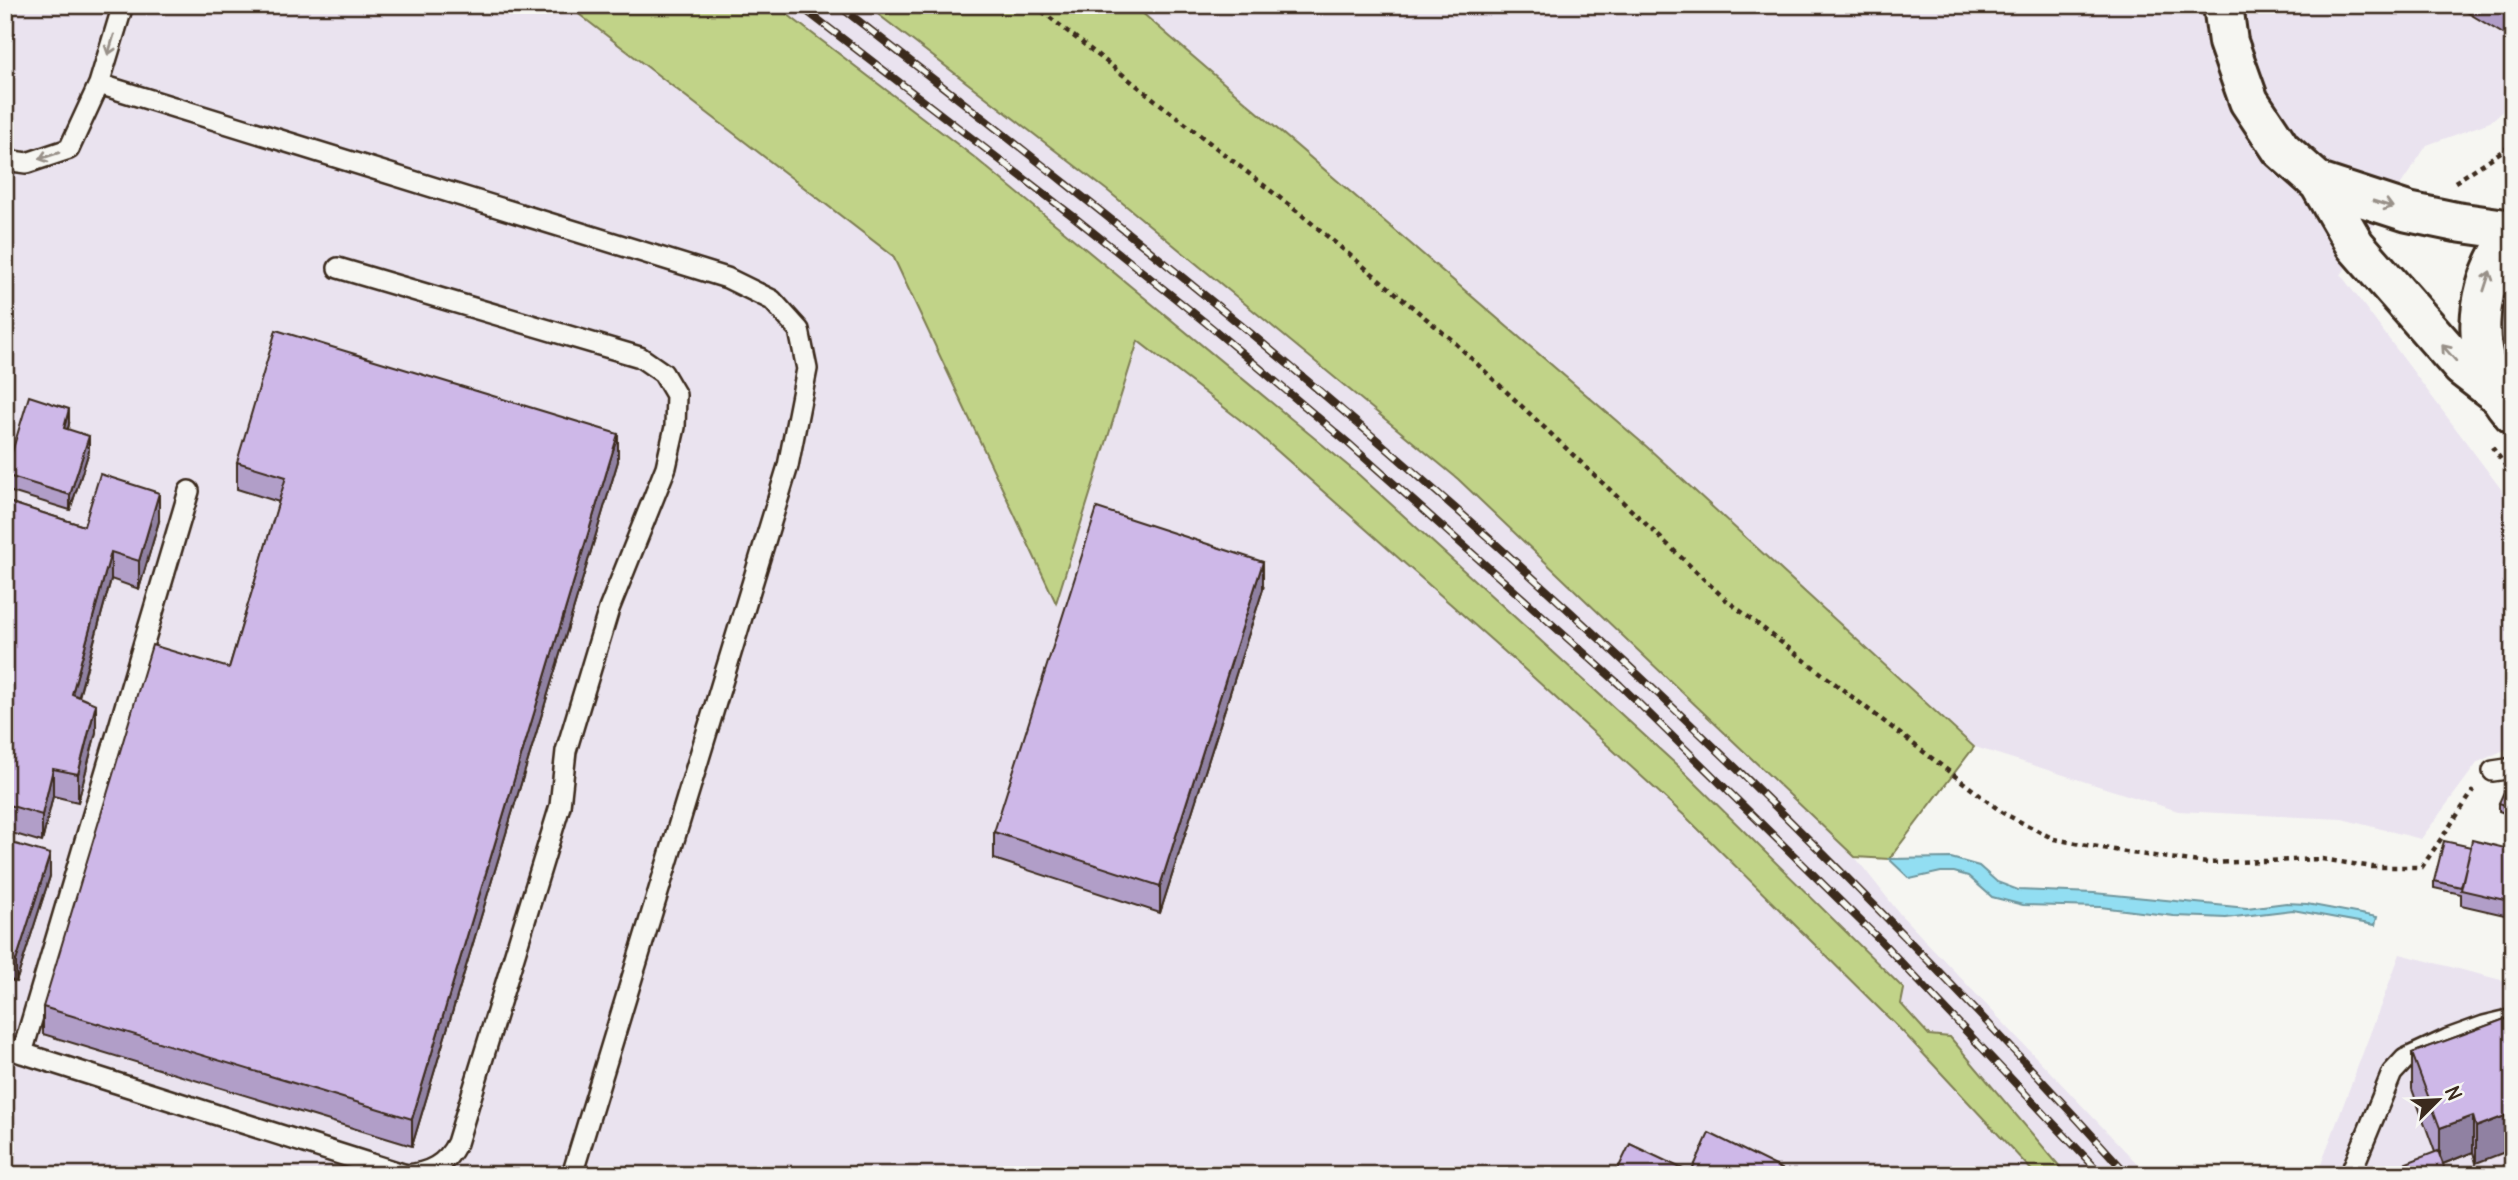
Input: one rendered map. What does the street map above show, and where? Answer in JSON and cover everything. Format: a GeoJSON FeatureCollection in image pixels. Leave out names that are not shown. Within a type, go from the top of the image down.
{"type":"FeatureCollection","features":[{"type":"Feature","properties":{"kind":"street"},"geometry":{"type":"LineString","coordinates":[[2223,5],[2228,42],[2249,101],[2281,149],[2319,183],[2355,245],[2462,368],[2507,406]]}},
{"type":"Feature","properties":{"kind":"street"},"geometry":{"type":"LineString","coordinates":[[2319,183],[2408,212],[2513,231],[2498,254],[2486,282],[2480,311],[2480,341],[2488,370],[2507,406]]}},
{"type":"Feature","properties":{"kind":"lane"},"geometry":{"type":"LineString","coordinates":[[5,160],[27,163],[69,149],[99,84],[123,5]]}},
{"type":"Feature","properties":{"kind":"lane"},"geometry":{"type":"LineString","coordinates":[[99,84],[727,278],[772,300],[799,330],[807,369],[788,466],[572,1175]]}},
{"type":"Feature","properties":{"kind":"lane"},"geometry":{"type":"LineString","coordinates":[[189,491],[14,1050],[405,1175],[420,1174],[445,1162],[457,1143],[560,806],[566,751],[609,609],[666,467],[676,427],[676,395],[663,373],[640,357],[338,268]]}},
{"type":"Feature","properties":{"kind":"lane"},"geometry":{"type":"LineString","coordinates":[[2350,1175],[2392,1073],[2405,1059],[2448,1039],[2513,1019]]}},
{"type":"Feature","properties":{"kind":"path"},"geometry":{"type":"LineString","coordinates":[[1034,5],[1303,216],[1452,340],[1726,599],[2003,813],[2054,839],[2207,863],[2322,859],[2372,867],[2422,867],[2469,795],[2503,769]]}},
{"type":"Feature","properties":{"kind":"shaded area"},"geometry":{"type":"Polygon","coordinates":[[[5,5],[567,5],[893,256],[1055,602],[1138,341],[1257,433],[1522,667],[1686,817],[1904,1033],[2036,1175],[5,1175],[5,5]]]}},
{"type":"Feature","properties":{"kind":"shaded area"},"geometry":{"type":"Polygon","coordinates":[[[776,5],[866,5],[1108,191],[1458,479],[1855,857],[1900,914],[2148,1175],[2067,1175],[1901,1004],[1904,989],[974,157],[776,5]]]}},
{"type":"Feature","properties":{"kind":"shaded area"},"geometry":{"type":"Polygon","coordinates":[[[1133,5],[2513,5],[2513,102],[2490,122],[2427,145],[2341,275],[2501,489],[2513,519],[2513,746],[2478,762],[2421,839],[2342,819],[2178,811],[1975,747],[1647,447],[1133,5]]]}},
{"type":"Feature","properties":{"kind":"shaded area"},"geometry":{"type":"Polygon","coordinates":[[[2400,954],[2513,983],[2513,1175],[2317,1175],[2400,954]]]}},
{"type":"Feature","properties":{"kind":"green space"},"geometry":{"type":"Polygon","coordinates":[[[567,5],[775,5],[974,157],[1358,474],[1679,767],[1904,989],[1901,1004],[1929,1035],[1950,1037],[2067,1175],[2036,1175],[1904,1033],[1686,817],[1522,667],[1257,433],[1138,341],[1056,603],[893,256],[567,5]]]}},
{"type":"Feature","properties":{"kind":"green space"},"geometry":{"type":"Polygon","coordinates":[[[866,5],[1133,5],[1647,447],[1974,747],[1889,859],[1855,857],[1458,479],[1108,191],[866,5]]]}},
{"type":"Feature","properties":{"kind":"water"},"geometry":{"type":"Polygon","coordinates":[[[1951,858],[1979,866],[1997,882],[2018,890],[2094,893],[2247,908],[2286,903],[2307,904],[2377,917],[2375,925],[2293,910],[2226,918],[2174,916],[2100,907],[2023,905],[1992,897],[1968,876],[1954,872],[1910,879],[1889,859],[1951,858]]]}},
{"type":"Feature","properties":{"kind":"building"},"geometry":{"type":"Polygon","coordinates":[[[2501,5],[2513,5],[2513,6],[2510,11],[2501,5]]]}},
{"type":"Feature","properties":{"kind":"building"},"geometry":{"type":"Polygon","coordinates":[[[276,330],[618,434],[412,1119],[43,1007],[152,645],[229,668],[286,477],[237,462],[276,330]]]}},
{"type":"Feature","properties":{"kind":"building"},"geometry":{"type":"Polygon","coordinates":[[[29,396],[69,409],[64,428],[89,436],[70,495],[5,475],[29,396]]]}},
{"type":"Feature","properties":{"kind":"building"},"geometry":{"type":"Polygon","coordinates":[[[100,474],[159,493],[139,561],[111,552],[72,694],[96,704],[78,774],[53,769],[42,815],[5,804],[5,501],[84,526],[100,474]]]}},
{"type":"Feature","properties":{"kind":"building"},"geometry":{"type":"Polygon","coordinates":[[[1097,508],[1263,562],[1160,886],[994,832],[1097,508]]]}},
{"type":"Feature","properties":{"kind":"building"},"geometry":{"type":"Polygon","coordinates":[[[2507,785],[2513,788],[2513,808],[2499,803],[2507,785]]]}},
{"type":"Feature","properties":{"kind":"building"},"geometry":{"type":"Polygon","coordinates":[[[2472,840],[2513,850],[2513,902],[2461,890],[2472,840]]]}},
{"type":"Feature","properties":{"kind":"building"},"geometry":{"type":"Polygon","coordinates":[[[5,841],[50,854],[16,961],[5,957],[5,841]]]}},
{"type":"Feature","properties":{"kind":"building"},"geometry":{"type":"Polygon","coordinates":[[[2444,841],[2471,847],[2461,887],[2434,881],[2444,841]]]}},
{"type":"Feature","properties":{"kind":"building"},"geometry":{"type":"Polygon","coordinates":[[[2513,1016],[2513,1113],[2476,1127],[2473,1116],[2440,1128],[2412,1053],[2513,1016]]]}},
{"type":"Feature","properties":{"kind":"building"},"geometry":{"type":"Polygon","coordinates":[[[1709,1133],[1782,1169],[1780,1175],[1690,1175],[1709,1133]]]}},
{"type":"Feature","properties":{"kind":"building"},"geometry":{"type":"Polygon","coordinates":[[[1630,1144],[1683,1169],[1680,1175],[1615,1175],[1630,1144]]]}},
{"type":"Feature","properties":{"kind":"building"},"geometry":{"type":"Polygon","coordinates":[[[2438,1151],[2447,1175],[2375,1175],[2438,1151]]]}},
{"type":"Feature","properties":{"kind":"railway"},"geometry":{"type":"LineString","coordinates":[[799,5],[1074,217],[1211,327],[1347,442],[1620,685],[1881,941],[2102,1175]]}},
{"type":"Feature","properties":{"kind":"railway"},"geometry":{"type":"LineString","coordinates":[[838,5],[1234,320],[1510,557],[1617,655],[1828,858],[1930,962],[2128,1175]]}}]}
